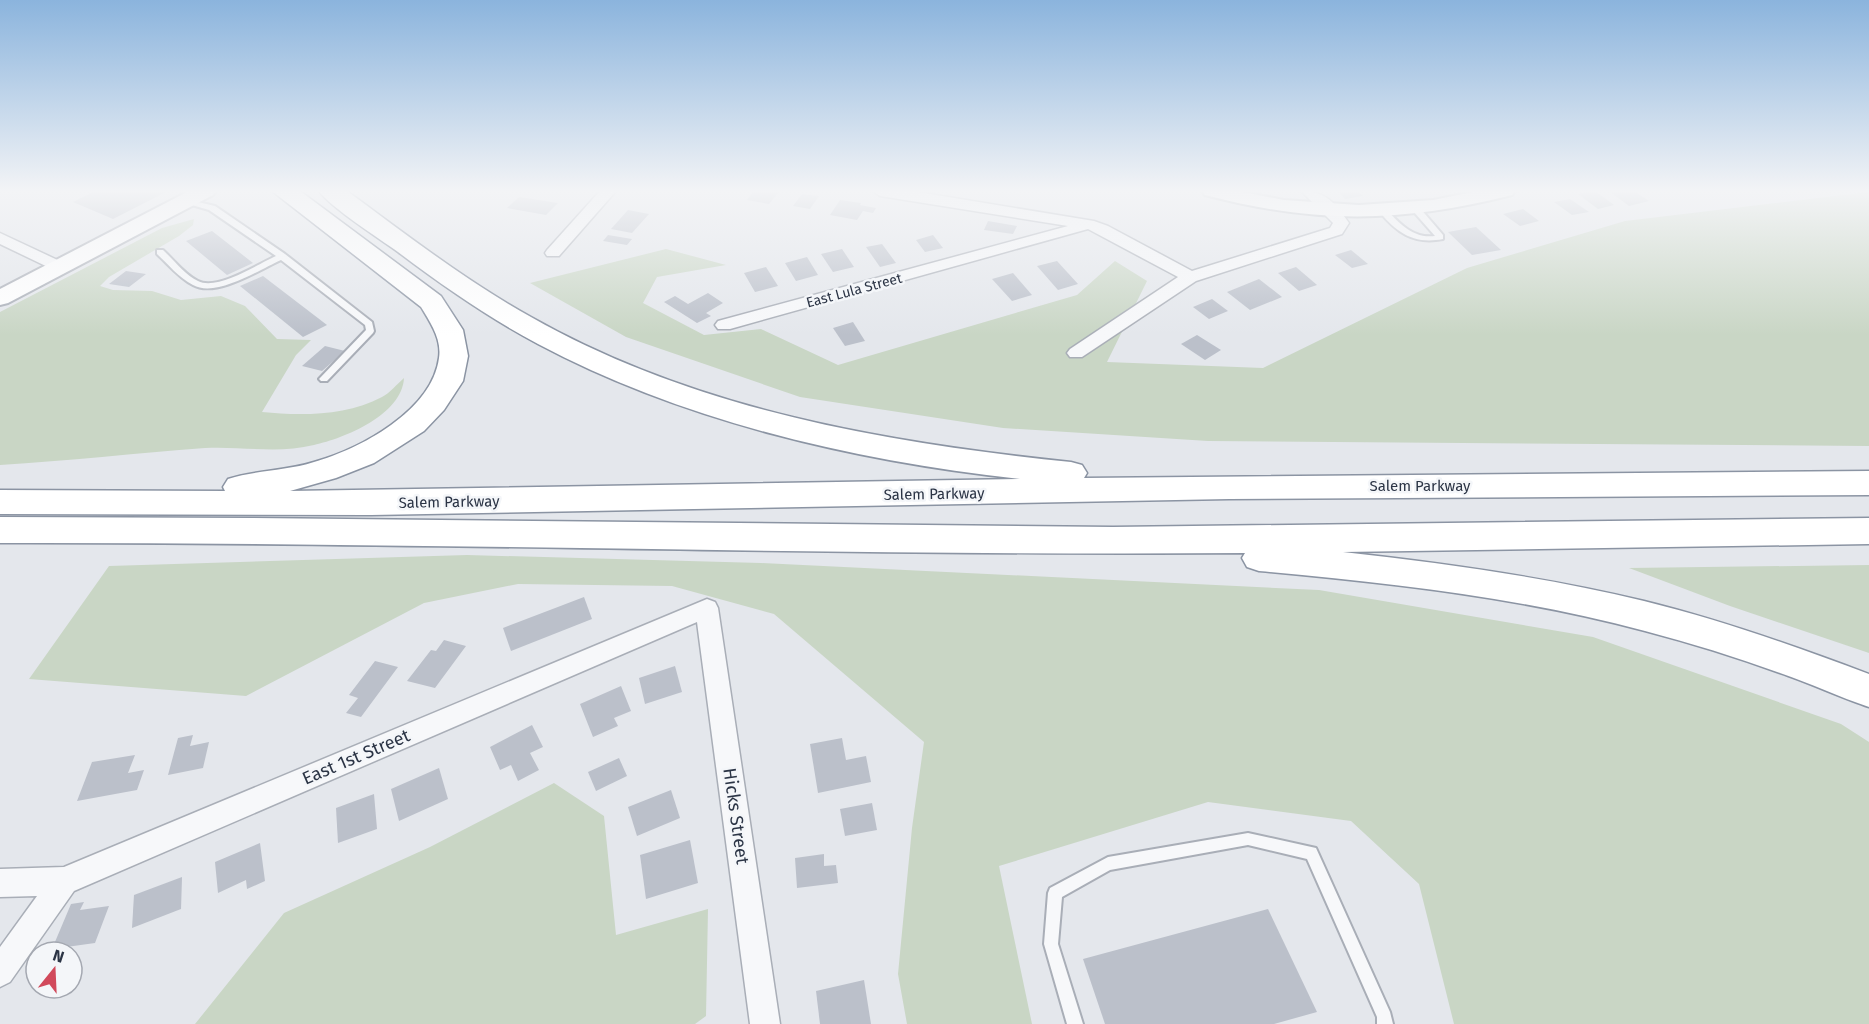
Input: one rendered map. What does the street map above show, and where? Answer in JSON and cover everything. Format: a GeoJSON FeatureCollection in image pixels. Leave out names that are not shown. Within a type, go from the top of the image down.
{"type":"FeatureCollection","features":[{"type":"Feature","properties":{"kind":"highway"},"geometry":{"type":"LineString","coordinates":[[143,501],[266,484],[336,467],[376,449],[402,433],[425,413],[446,387],[452,373],[454,347],[448,325],[440,313],[420,293],[347,239]]}},
{"type":"Feature","properties":{"kind":"highway"},"geometry":{"type":"LineString","coordinates":[[398,239],[474,293],[539,333],[593,359],[694,398],[801,428],[914,452],[1035,470],[1228,487]]}},
{"type":"Feature","properties":{"kind":"highway","name":"Salem Parkway"},"geometry":{"type":"LineString","coordinates":[[0,502],[143,501],[288,504],[1228,487],[1869,483]]}},
{"type":"Feature","properties":{"kind":"highway","name":"Salem Parkway"},"geometry":{"type":"LineString","coordinates":[[0,530],[349,530],[1009,540],[1869,531]]}},
{"type":"Feature","properties":{"kind":"highway"},"geometry":{"type":"LineString","coordinates":[[1009,540],[1363,566],[1535,590],[1624,609],[1691,627],[1779,655],[1869,691]]}},
{"type":"Feature","properties":{"kind":"street"},"geometry":{"type":"LineString","coordinates":[[2,239],[60,267]]}},
{"type":"Feature","properties":{"kind":"street"},"geometry":{"type":"LineString","coordinates":[[0,298],[114,239]]}},
{"type":"Feature","properties":{"kind":"street"},"geometry":{"type":"LineString","coordinates":[[553,253],[566,239]]}},
{"type":"Feature","properties":{"kind":"street","name":"East Lula Street"},"geometry":{"type":"LineString","coordinates":[[724,325],[1041,239]]}},
{"type":"Feature","properties":{"kind":"street"},"geometry":{"type":"LineString","coordinates":[[1120,239],[1190,277]]}},
{"type":"Feature","properties":{"kind":"street"},"geometry":{"type":"LineString","coordinates":[[1076,353],[1190,277],[1311,239]]}},
{"type":"Feature","properties":{"kind":"street","name":"East 1st Street"},"geometry":{"type":"LineString","coordinates":[[0,883],[64,881],[706,608]]}},
{"type":"Feature","properties":{"kind":"street","name":"Hicks Street"},"geometry":{"type":"LineString","coordinates":[[706,608],[765,1024]]}},
{"type":"Feature","properties":{"kind":"street"},"geometry":{"type":"LineString","coordinates":[[0,972],[64,881]]}},
{"type":"Feature","properties":{"kind":"lane"},"geometry":{"type":"LineString","coordinates":[[257,239],[371,327],[364,340],[324,379]]}},
{"type":"Feature","properties":{"kind":"lane"},"geometry":{"type":"LineString","coordinates":[[160,252],[197,285],[211,286],[282,256]]}},
{"type":"Feature","properties":{"kind":"lane"},"geometry":{"type":"LineString","coordinates":[[1075,1024],[1051,944],[1055,893],[1108,864],[1248,839],[1311,852],[1385,1017],[1385,1024]]}},
{"type":"Feature","properties":{"kind":"green space"},"geometry":{"type":"Polygon","coordinates":[[[141,239],[174,239],[109,277],[100,286],[113,290],[152,291],[181,300],[221,296],[245,306],[277,339],[311,340],[296,355],[262,412],[308,414],[354,408],[385,395],[404,378],[401,391],[383,414],[341,437],[314,445],[287,449],[205,448],[0,465],[0,312],[141,239]]]}},
{"type":"Feature","properties":{"kind":"green space"},"geometry":{"type":"Polygon","coordinates":[[[1565,239],[1869,239],[1869,446],[1208,441],[1003,428],[800,397],[626,337],[530,283],[666,249],[726,265],[657,277],[643,303],[704,335],[761,329],[838,365],[1077,295],[1115,261],[1147,281],[1107,362],[1263,368],[1467,268],[1565,239]]]}},
{"type":"Feature","properties":{"kind":"green space"},"geometry":{"type":"Polygon","coordinates":[[[467,555],[761,563],[1319,590],[1593,637],[1841,724],[1869,742],[1869,1024],[1454,1024],[1419,884],[1351,821],[1208,802],[999,866],[1032,1024],[907,1024],[898,974],[912,828],[924,742],[774,614],[672,586],[518,584],[424,603],[246,696],[29,679],[109,566],[467,555]]]}},
{"type":"Feature","properties":{"kind":"green space"},"geometry":{"type":"Polygon","coordinates":[[[1869,565],[1869,653],[1730,606],[1629,568],[1869,565]]]}},
{"type":"Feature","properties":{"kind":"green space"},"geometry":{"type":"Polygon","coordinates":[[[554,783],[604,816],[616,935],[708,909],[706,1016],[695,1024],[195,1024],[284,913],[430,847],[554,783]]]}},
{"type":"Feature","properties":{"kind":"building"},"geometry":{"type":"Polygon","coordinates":[[[192,239],[222,239],[253,263],[227,275],[186,241],[192,239]]]}},
{"type":"Feature","properties":{"kind":"building"},"geometry":{"type":"Polygon","coordinates":[[[605,239],[632,239],[627,245],[603,241],[605,239]]]}},
{"type":"Feature","properties":{"kind":"building"},"geometry":{"type":"Polygon","coordinates":[[[936,239],[943,248],[925,252],[916,240],[936,239]]]}},
{"type":"Feature","properties":{"kind":"building"},"geometry":{"type":"Polygon","coordinates":[[[1455,239],[1489,239],[1501,250],[1472,255],[1455,239]]]}},
{"type":"Feature","properties":{"kind":"building"},"geometry":{"type":"Polygon","coordinates":[[[882,244],[896,263],[880,267],[866,247],[882,244]]]}},
{"type":"Feature","properties":{"kind":"building"},"geometry":{"type":"Polygon","coordinates":[[[842,249],[854,267],[833,272],[821,254],[842,249]]]}},
{"type":"Feature","properties":{"kind":"building"},"geometry":{"type":"Polygon","coordinates":[[[1351,250],[1368,264],[1352,268],[1335,255],[1351,250]]]}},
{"type":"Feature","properties":{"kind":"building"},"geometry":{"type":"Polygon","coordinates":[[[807,257],[818,275],[796,281],[785,263],[807,257]]]}},
{"type":"Feature","properties":{"kind":"building"},"geometry":{"type":"Polygon","coordinates":[[[1057,261],[1078,284],[1058,290],[1037,266],[1057,261]]]}},
{"type":"Feature","properties":{"kind":"building"},"geometry":{"type":"Polygon","coordinates":[[[766,267],[778,286],[755,292],[744,273],[766,267]]]}},
{"type":"Feature","properties":{"kind":"building"},"geometry":{"type":"Polygon","coordinates":[[[1296,267],[1317,285],[1299,291],[1278,273],[1296,267]]]}},
{"type":"Feature","properties":{"kind":"building"},"geometry":{"type":"Polygon","coordinates":[[[126,271],[146,274],[129,287],[109,284],[126,271]]]}},
{"type":"Feature","properties":{"kind":"building"},"geometry":{"type":"Polygon","coordinates":[[[1013,273],[1032,295],[1012,301],[992,279],[1013,273]]]}},
{"type":"Feature","properties":{"kind":"building"},"geometry":{"type":"Polygon","coordinates":[[[263,276],[327,325],[303,337],[240,286],[263,276]]]}},
{"type":"Feature","properties":{"kind":"building"},"geometry":{"type":"Polygon","coordinates":[[[1259,279],[1282,297],[1250,310],[1227,292],[1259,279]]]}},
{"type":"Feature","properties":{"kind":"building"},"geometry":{"type":"Polygon","coordinates":[[[708,293],[723,303],[706,313],[711,316],[697,323],[664,302],[675,296],[688,304],[708,293]]]}},
{"type":"Feature","properties":{"kind":"building"},"geometry":{"type":"Polygon","coordinates":[[[1212,299],[1228,311],[1209,319],[1193,307],[1212,299]]]}},
{"type":"Feature","properties":{"kind":"building"},"geometry":{"type":"Polygon","coordinates":[[[853,322],[865,341],[845,346],[833,328],[853,322]]]}},
{"type":"Feature","properties":{"kind":"building"},"geometry":{"type":"Polygon","coordinates":[[[1197,335],[1221,350],[1205,360],[1181,344],[1197,335]]]}},
{"type":"Feature","properties":{"kind":"building"},"geometry":{"type":"Polygon","coordinates":[[[325,346],[345,351],[322,371],[302,366],[325,346]]]}},
{"type":"Feature","properties":{"kind":"building"},"geometry":{"type":"Polygon","coordinates":[[[584,597],[592,619],[511,651],[503,628],[584,597]]]}},
{"type":"Feature","properties":{"kind":"building"},"geometry":{"type":"Polygon","coordinates":[[[444,640],[466,646],[435,688],[407,681],[431,650],[436,651],[444,640]]]}},
{"type":"Feature","properties":{"kind":"building"},"geometry":{"type":"Polygon","coordinates":[[[375,661],[398,667],[361,717],[346,713],[358,698],[349,695],[375,661]]]}},
{"type":"Feature","properties":{"kind":"building"},"geometry":{"type":"Polygon","coordinates":[[[675,666],[682,692],[645,704],[639,678],[675,666]]]}},
{"type":"Feature","properties":{"kind":"building"},"geometry":{"type":"Polygon","coordinates":[[[621,686],[631,711],[614,718],[618,726],[593,737],[580,704],[621,686]]]}},
{"type":"Feature","properties":{"kind":"building"},"geometry":{"type":"Polygon","coordinates":[[[532,725],[543,747],[530,753],[539,770],[518,781],[511,765],[500,770],[490,747],[532,725]]]}},
{"type":"Feature","properties":{"kind":"building"},"geometry":{"type":"Polygon","coordinates":[[[193,735],[190,746],[209,742],[203,768],[168,775],[178,738],[193,735]]]}},
{"type":"Feature","properties":{"kind":"building"},"geometry":{"type":"Polygon","coordinates":[[[842,738],[846,760],[866,756],[871,782],[818,793],[810,744],[842,738]]]}},
{"type":"Feature","properties":{"kind":"building"},"geometry":{"type":"Polygon","coordinates":[[[135,755],[128,773],[144,770],[137,790],[77,801],[92,762],[135,755]]]}},
{"type":"Feature","properties":{"kind":"building"},"geometry":{"type":"Polygon","coordinates":[[[619,758],[627,776],[596,791],[588,772],[619,758]]]}},
{"type":"Feature","properties":{"kind":"building"},"geometry":{"type":"Polygon","coordinates":[[[439,768],[448,799],[399,821],[391,789],[439,768]]]}},
{"type":"Feature","properties":{"kind":"building"},"geometry":{"type":"Polygon","coordinates":[[[671,790],[680,818],[637,836],[628,807],[671,790]]]}},
{"type":"Feature","properties":{"kind":"building"},"geometry":{"type":"Polygon","coordinates":[[[374,794],[377,829],[338,843],[336,808],[374,794]]]}},
{"type":"Feature","properties":{"kind":"building"},"geometry":{"type":"Polygon","coordinates":[[[872,803],[877,830],[845,836],[840,809],[872,803]]]}},
{"type":"Feature","properties":{"kind":"building"},"geometry":{"type":"Polygon","coordinates":[[[690,840],[698,883],[646,899],[640,855],[690,840]]]}},
{"type":"Feature","properties":{"kind":"building"},"geometry":{"type":"Polygon","coordinates":[[[260,843],[265,881],[247,889],[246,880],[218,893],[215,862],[260,843]]]}},
{"type":"Feature","properties":{"kind":"building"},"geometry":{"type":"Polygon","coordinates":[[[824,854],[824,866],[836,865],[838,883],[797,888],[795,858],[824,854]]]}},
{"type":"Feature","properties":{"kind":"building"},"geometry":{"type":"Polygon","coordinates":[[[182,877],[181,909],[132,928],[134,895],[182,877]]]}},
{"type":"Feature","properties":{"kind":"building"},"geometry":{"type":"Polygon","coordinates":[[[84,902],[80,910],[109,906],[95,943],[84,945],[84,940],[56,940],[71,904],[84,902]]]}},
{"type":"Feature","properties":{"kind":"building"},"geometry":{"type":"Polygon","coordinates":[[[1268,909],[1317,1012],[1274,1024],[1105,1024],[1083,959],[1268,909]]]}},
{"type":"Feature","properties":{"kind":"building"},"geometry":{"type":"Polygon","coordinates":[[[864,980],[871,1024],[820,1024],[816,991],[864,980]]]}}]}
